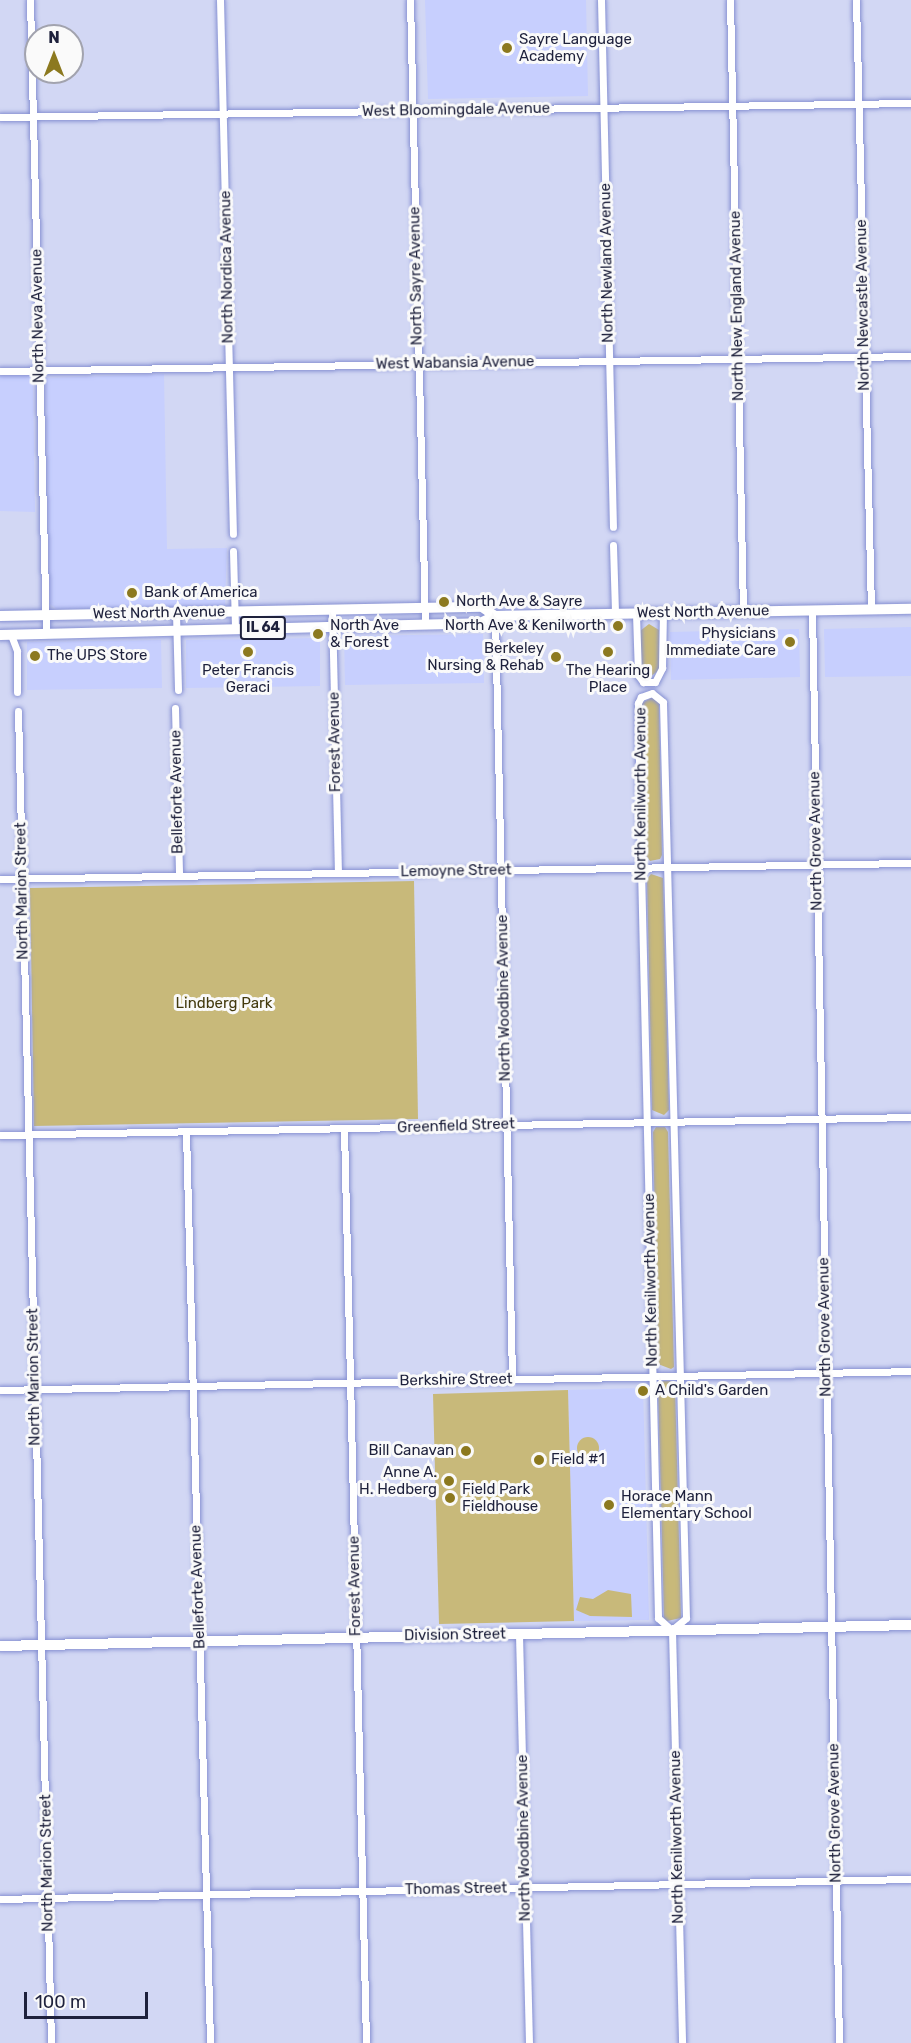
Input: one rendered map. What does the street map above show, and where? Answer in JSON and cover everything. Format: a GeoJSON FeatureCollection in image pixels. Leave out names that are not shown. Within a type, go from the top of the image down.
{"type":"FeatureCollection","features":[{"type":"Feature","properties":{"kind":"main road","name":"West North Avenue"},"geometry":{"type":"LineString","coordinates":[[0,616],[482,607],[495,616]]}},
{"type":"Feature","properties":{"kind":"main road","name":"West North Avenue"},"geometry":{"type":"LineString","coordinates":[[5,635],[46,632],[480,623],[495,616],[911,609]]}},
{"type":"Feature","properties":{"kind":"main road","name":"Division Street"},"geometry":{"type":"LineString","coordinates":[[0,1646],[911,1625]]}},
{"type":"Feature","properties":{"kind":"street","name":"North Neva Avenue"},"geometry":{"type":"LineString","coordinates":[[30,0],[46,632]]}},
{"type":"Feature","properties":{"kind":"street","name":"North Nordica Avenue"},"geometry":{"type":"LineString","coordinates":[[220,0],[232,534]]}},
{"type":"Feature","properties":{"kind":"street","name":"North Sayre Avenue"},"geometry":{"type":"LineString","coordinates":[[410,0],[425,624]]}},
{"type":"Feature","properties":{"kind":"street","name":"North Newland Avenue"},"geometry":{"type":"LineString","coordinates":[[601,0],[613,527]]}},
{"type":"Feature","properties":{"kind":"street","name":"North New England Avenue"},"geometry":{"type":"LineString","coordinates":[[730,0],[743,612]]}},
{"type":"Feature","properties":{"kind":"street","name":"North Newcastle Avenue"},"geometry":{"type":"LineString","coordinates":[[856,0],[871,609]]}},
{"type":"Feature","properties":{"kind":"street","name":"West Bloomingdale Avenue"},"geometry":{"type":"LineString","coordinates":[[0,117],[911,103]]}},
{"type":"Feature","properties":{"kind":"street","name":"West Wabansia Avenue"},"geometry":{"type":"LineString","coordinates":[[0,371],[911,356]]}},
{"type":"Feature","properties":{"kind":"street"},"geometry":{"type":"LineString","coordinates":[[614,545],[615,614]]}},
{"type":"Feature","properties":{"kind":"street"},"geometry":{"type":"LineString","coordinates":[[233,551],[235,628]]}},
{"type":"Feature","properties":{"kind":"street","name":"Forest Avenue"},"geometry":{"type":"LineString","coordinates":[[332,610],[338,873]]}},
{"type":"Feature","properties":{"kind":"street","name":"North Grove Avenue"},"geometry":{"type":"LineString","coordinates":[[812,610],[839,2043]]}},
{"type":"Feature","properties":{"kind":"street"},"geometry":{"type":"LineString","coordinates":[[176,613],[178,690]]}},
{"type":"Feature","properties":{"kind":"street"},"geometry":{"type":"LineString","coordinates":[[636,614],[638,675],[643,682],[655,682],[662,668],[663,613]]}},
{"type":"Feature","properties":{"kind":"street","name":"North Woodbine Avenue"},"geometry":{"type":"LineString","coordinates":[[495,616],[512,1379]]}},
{"type":"Feature","properties":{"kind":"street"},"geometry":{"type":"LineString","coordinates":[[17,692],[17,651],[23,634]]}},
{"type":"Feature","properties":{"kind":"street"},"geometry":{"type":"LineString","coordinates":[[5,635],[17,651]]}},
{"type":"Feature","properties":{"kind":"street","name":"North Kenilworth Avenue"},"geometry":{"type":"LineString","coordinates":[[672,1630],[686,1618],[681,1376],[663,702],[652,693],[641,697],[638,703],[641,868],[658,1618],[672,1630],[682,2043]]}},
{"type":"Feature","properties":{"kind":"street","name":"Belleforte Avenue"},"geometry":{"type":"LineString","coordinates":[[175,708],[179,876]]}},
{"type":"Feature","properties":{"kind":"street","name":"North Marion Street"},"geometry":{"type":"LineString","coordinates":[[18,711],[51,2043]]}},
{"type":"Feature","properties":{"kind":"street","name":"Lemoyne Street"},"geometry":{"type":"LineString","coordinates":[[0,879],[911,863]]}},
{"type":"Feature","properties":{"kind":"street","name":"Greenfield Street"},"geometry":{"type":"LineString","coordinates":[[0,1135],[911,1117]]}},
{"type":"Feature","properties":{"kind":"street","name":"Forest Avenue"},"geometry":{"type":"LineString","coordinates":[[344,1129],[366,2043]]}},
{"type":"Feature","properties":{"kind":"street","name":"Belleforte Avenue"},"geometry":{"type":"LineString","coordinates":[[186,1132],[210,2043]]}},
{"type":"Feature","properties":{"kind":"street","name":"Berkshire Street"},"geometry":{"type":"LineString","coordinates":[[0,1389],[911,1371]]}},
{"type":"Feature","properties":{"kind":"street","name":"North Woodbine Avenue"},"geometry":{"type":"LineString","coordinates":[[519,1634],[528,2043]]}},
{"type":"Feature","properties":{"kind":"street","name":"Thomas Street"},"geometry":{"type":"LineString","coordinates":[[0,1899],[911,1879]]}},
{"type":"Feature","properties":{"kind":"shaded area","name":"Sayre Language Academy"},"geometry":{"type":"Polygon","coordinates":[[[425,0],[586,0],[588,96],[428,99],[425,0]]]}},
{"type":"Feature","properties":{"kind":"shaded area"},"geometry":{"type":"Polygon","coordinates":[[[164,374],[167,549],[227,548],[225,606],[57,609],[50,604],[46,378],[164,374]]]}},
{"type":"Feature","properties":{"kind":"shaded area"},"geometry":{"type":"Polygon","coordinates":[[[30,375],[33,379],[35,512],[0,511],[0,376],[30,375]]]}},
{"type":"Feature","properties":{"kind":"shaded area"},"geometry":{"type":"Polygon","coordinates":[[[911,627],[911,676],[825,677],[824,629],[911,627]]]}},
{"type":"Feature","properties":{"kind":"shaded area"},"geometry":{"type":"Polygon","coordinates":[[[799,629],[800,677],[671,680],[670,632],[799,629]]]}},
{"type":"Feature","properties":{"kind":"shaded area"},"geometry":{"type":"Polygon","coordinates":[[[483,634],[484,683],[345,685],[344,636],[483,634]]]}},
{"type":"Feature","properties":{"kind":"shaded area"},"geometry":{"type":"Polygon","coordinates":[[[320,638],[320,686],[186,688],[186,640],[320,638]]]}},
{"type":"Feature","properties":{"kind":"shaded area"},"geometry":{"type":"Polygon","coordinates":[[[161,640],[162,688],[27,690],[27,642],[161,640]]]}},
{"type":"Feature","properties":{"kind":"shaded area","name":"Horace Mann Elementary School"},"geometry":{"type":"Polygon","coordinates":[[[643,1388],[649,1620],[574,1621],[568,1390],[643,1388]]]}},
{"type":"Feature","properties":{"kind":"green space"},"geometry":{"type":"Polygon","coordinates":[[[649,624],[659,630],[659,670],[650,677],[641,671],[640,631],[649,624]]]}},
{"type":"Feature","properties":{"kind":"green space"},"geometry":{"type":"Polygon","coordinates":[[[653,697],[659,703],[662,855],[660,859],[650,861],[645,854],[642,703],[653,697]]]}},
{"type":"Feature","properties":{"kind":"green space"},"geometry":{"type":"Polygon","coordinates":[[[651,874],[663,878],[669,1110],[664,1115],[652,1110],[647,879],[651,874]]]}},
{"type":"Feature","properties":{"kind":"green space","name":"Lindberg Park"},"geometry":{"type":"Polygon","coordinates":[[[414,881],[418,1119],[34,1126],[30,888],[414,881]]]}},
{"type":"Feature","properties":{"kind":"green space"},"geometry":{"type":"Polygon","coordinates":[[[656,1127],[665,1127],[668,1132],[674,1367],[671,1369],[658,1364],[653,1132],[656,1127]]]}},
{"type":"Feature","properties":{"kind":"green space"},"geometry":{"type":"Polygon","coordinates":[[[663,1381],[672,1381],[675,1384],[681,1618],[667,1621],[664,1618],[658,1387],[663,1381]]]}},
{"type":"Feature","properties":{"kind":"green space"},"geometry":{"type":"Polygon","coordinates":[[[568,1390],[574,1621],[439,1624],[433,1394],[568,1390]]]}},
{"type":"Feature","properties":{"kind":"green space"},"geometry":{"type":"Polygon","coordinates":[[[588,1437],[596,1440],[599,1448],[596,1456],[588,1459],[580,1456],[577,1448],[580,1440],[588,1437]]]}},
{"type":"Feature","properties":{"kind":"green space"},"geometry":{"type":"Polygon","coordinates":[[[608,1590],[631,1594],[632,1617],[590,1616],[576,1610],[580,1597],[593,1599],[608,1590]]]}},
{"type":"Feature","properties":{"kind":"place","name":"Sayre Language Academy"},"geometry":{"type":"Point","coordinates":[507,48]}},
{"type":"Feature","properties":{"kind":"place","name":"Bank of America"},"geometry":{"type":"Point","coordinates":[132,593]}},
{"type":"Feature","properties":{"kind":"place","name":"North Ave & Sayre"},"geometry":{"type":"Point","coordinates":[444,602]}},
{"type":"Feature","properties":{"kind":"place","name":"North Ave & Kenilworth"},"geometry":{"type":"Point","coordinates":[618,626]}},
{"type":"Feature","properties":{"kind":"place","name":"North Ave & Forest"},"geometry":{"type":"Point","coordinates":[318,634]}},
{"type":"Feature","properties":{"kind":"place","name":"Physicians Immediate Care"},"geometry":{"type":"Point","coordinates":[790,642]}},
{"type":"Feature","properties":{"kind":"place","name":"Peter Francis Geraci"},"geometry":{"type":"Point","coordinates":[248,652]}},
{"type":"Feature","properties":{"kind":"place","name":"The Hearing Place"},"geometry":{"type":"Point","coordinates":[608,652]}},
{"type":"Feature","properties":{"kind":"place","name":"The UPS Store"},"geometry":{"type":"Point","coordinates":[35,656]}},
{"type":"Feature","properties":{"kind":"place","name":"Berkeley Nursing & Rehab"},"geometry":{"type":"Point","coordinates":[556,657]}},
{"type":"Feature","properties":{"kind":"place","name":"A Child's Garden"},"geometry":{"type":"Point","coordinates":[643,1391]}},
{"type":"Feature","properties":{"kind":"place","name":"Bill Canavan"},"geometry":{"type":"Point","coordinates":[466,1451]}},
{"type":"Feature","properties":{"kind":"place","name":"Field #1"},"geometry":{"type":"Point","coordinates":[539,1460]}},
{"type":"Feature","properties":{"kind":"place","name":"Anne A. H. Hedberg"},"geometry":{"type":"Point","coordinates":[449,1481]}},
{"type":"Feature","properties":{"kind":"place","name":"Field Park Fieldhouse"},"geometry":{"type":"Point","coordinates":[450,1498]}},
{"type":"Feature","properties":{"kind":"place","name":"Horace Mann Elementary School"},"geometry":{"type":"Point","coordinates":[609,1505]}}]}
